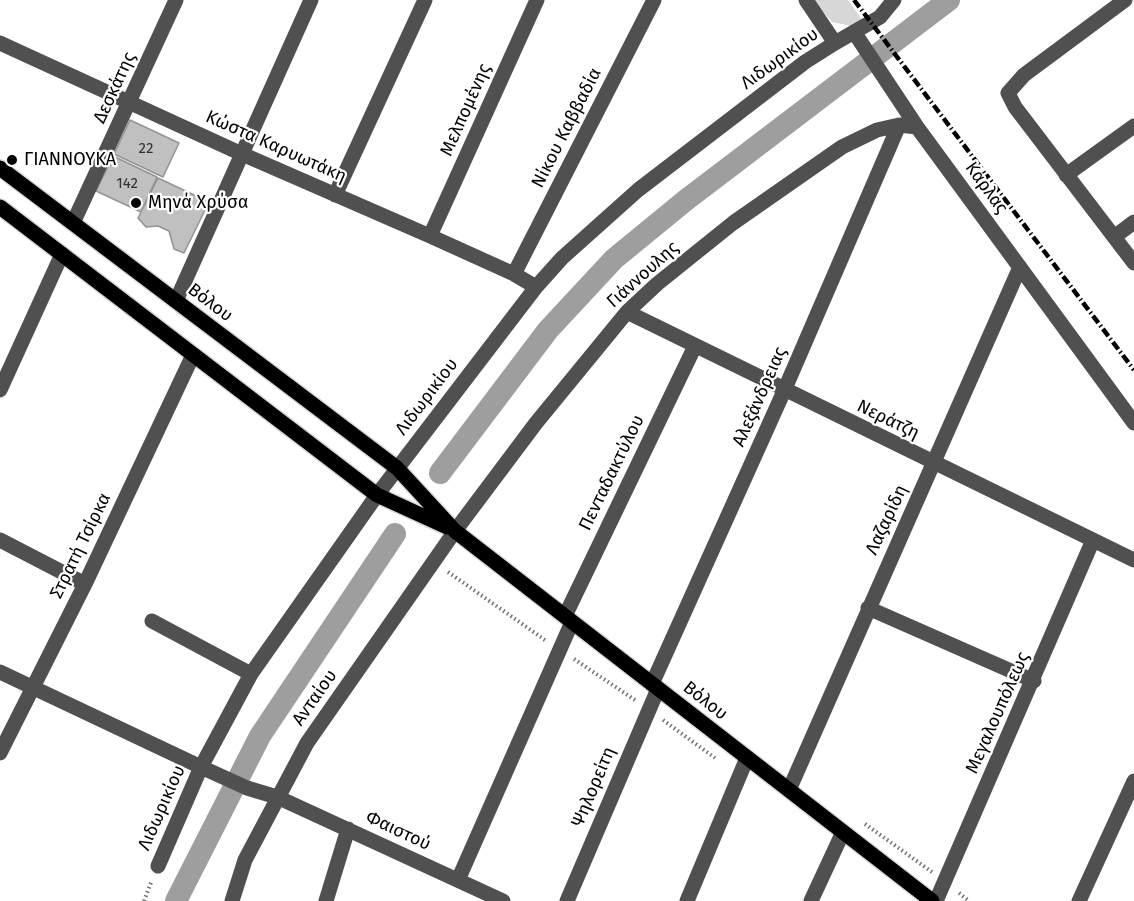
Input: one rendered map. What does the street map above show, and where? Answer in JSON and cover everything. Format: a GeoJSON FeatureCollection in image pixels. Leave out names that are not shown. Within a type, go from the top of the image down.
{"type":"FeatureCollection","features":[{"type":"Feature","properties":{"kind":"main road","name":"Βόλου"},"geometry":{"type":"LineString","coordinates":[[0,168],[397,468],[455,531],[934,901]]}},
{"type":"Feature","properties":{"kind":"main road"},"geometry":{"type":"LineString","coordinates":[[0,207],[377,495],[455,531]]}},
{"type":"Feature","properties":{"kind":"street","name":"Δεσκάτης"},"geometry":{"type":"LineString","coordinates":[[73,224],[176,0]]}},
{"type":"Feature","properties":{"kind":"street"},"geometry":{"type":"LineString","coordinates":[[176,301],[311,0]]}},
{"type":"Feature","properties":{"kind":"street"},"geometry":{"type":"LineString","coordinates":[[335,195],[425,0]]}},
{"type":"Feature","properties":{"kind":"street","name":"Μελπομένης"},"geometry":{"type":"LineString","coordinates":[[430,236],[537,0]]}},
{"type":"Feature","properties":{"kind":"street","name":"Νίκου Καββαδία"},"geometry":{"type":"LineString","coordinates":[[514,274],[654,0]]}},
{"type":"Feature","properties":{"kind":"street"},"geometry":{"type":"LineString","coordinates":[[806,0],[835,43],[856,36],[880,17],[894,0]]}},
{"type":"Feature","properties":{"kind":"street"},"geometry":{"type":"LineString","coordinates":[[1125,0],[1023,75],[1011,87],[1009,99],[1134,263]]}},
{"type":"Feature","properties":{"kind":"street","name":"Κάρλας"},"geometry":{"type":"LineString","coordinates":[[856,36],[917,127],[1134,423]]}},
{"type":"Feature","properties":{"kind":"street","name":"Κώστα Καρυωτάκη"},"geometry":{"type":"LineString","coordinates":[[0,43],[242,154],[514,274],[536,287]]}},
{"type":"Feature","properties":{"kind":"street","name":"Λιδωρικίου"},"geometry":{"type":"LineString","coordinates":[[158,866],[201,767],[251,674],[377,495],[536,287],[562,258],[638,190],[804,62],[835,43]]}},
{"type":"Feature","properties":{"kind":"street","name":"Γιάννουλης"},"geometry":{"type":"LineString","coordinates":[[455,531],[536,423],[627,312],[657,284],[733,224],[842,147],[865,134],[899,125],[917,127]]}},
{"type":"Feature","properties":{"kind":"street","name":"Αλεξάνδρειας"},"geometry":{"type":"LineString","coordinates":[[655,686],[899,125]]}},
{"type":"Feature","properties":{"kind":"street"},"geometry":{"type":"LineString","coordinates":[[1066,175],[1134,126]]}},
{"type":"Feature","properties":{"kind":"street"},"geometry":{"type":"LineString","coordinates":[[1114,237],[1134,222]]}},
{"type":"Feature","properties":{"kind":"street"},"geometry":{"type":"LineString","coordinates":[[0,390],[62,254]]}},
{"type":"Feature","properties":{"kind":"street","name":"Λαζαρίδη"},"geometry":{"type":"LineString","coordinates":[[789,790],[1020,267]]}},
{"type":"Feature","properties":{"kind":"street","name":"Νεράτζη"},"geometry":{"type":"LineString","coordinates":[[627,312],[784,391],[1134,560]]}},
{"type":"Feature","properties":{"kind":"street","name":"Πενταδακτύλου"},"geometry":{"type":"LineString","coordinates":[[458,880],[559,650],[568,619],[695,346]]}},
{"type":"Feature","properties":{"kind":"street","name":"Στρατή Τσίρκα"},"geometry":{"type":"LineString","coordinates":[[0,753],[85,584],[193,355]]}},
{"type":"Feature","properties":{"kind":"street","name":"Ανταίου"},"geometry":{"type":"LineString","coordinates":[[232,901],[244,860],[307,743],[455,531]]}},
{"type":"Feature","properties":{"kind":"street"},"geometry":{"type":"LineString","coordinates":[[0,540],[85,584]]}},
{"type":"Feature","properties":{"kind":"street","name":"Μεγαλουπόλεως"},"geometry":{"type":"LineString","coordinates":[[934,901],[1034,681],[1093,540]]}},
{"type":"Feature","properties":{"kind":"street"},"geometry":{"type":"LineString","coordinates":[[868,608],[1034,681]]}},
{"type":"Feature","properties":{"kind":"street"},"geometry":{"type":"LineString","coordinates":[[152,621],[251,674]]}},
{"type":"Feature","properties":{"kind":"street","name":"Φαιστού"},"geometry":{"type":"LineString","coordinates":[[0,672],[201,767],[247,788],[277,797],[501,901]]}},
{"type":"Feature","properties":{"kind":"street","name":"Ψηλορείτη"},"geometry":{"type":"LineString","coordinates":[[567,901],[649,710],[655,686]]}},
{"type":"Feature","properties":{"kind":"street"},"geometry":{"type":"LineString","coordinates":[[687,901],[747,758]]}},
{"type":"Feature","properties":{"kind":"street"},"geometry":{"type":"LineString","coordinates":[[1079,901],[1134,781]]}},
{"type":"Feature","properties":{"kind":"street"},"geometry":{"type":"LineString","coordinates":[[326,901],[348,830]]}},
{"type":"Feature","properties":{"kind":"street"},"geometry":{"type":"LineString","coordinates":[[811,901],[843,832]]}},
{"type":"Feature","properties":{"kind":"path"},"geometry":{"type":"LineString","coordinates":[[433,561],[649,710],[740,776]]}},
{"type":"Feature","properties":{"kind":"path"},"geometry":{"type":"LineString","coordinates":[[861,821],[969,901]]}},
{"type":"Feature","properties":{"kind":"shaded area"},"geometry":{"type":"Polygon","coordinates":[[[812,0],[848,0],[863,21],[851,26],[832,22],[812,0]]]}},
{"type":"Feature","properties":{"kind":"building"},"geometry":{"type":"Polygon","coordinates":[[[130,120],[179,143],[163,177],[114,154],[130,120]]]}},
{"type":"Feature","properties":{"kind":"building"},"geometry":{"type":"Polygon","coordinates":[[[113,156],[157,177],[141,212],[96,191],[113,156]]]}},
{"type":"Feature","properties":{"kind":"building"},"geometry":{"type":"Polygon","coordinates":[[[158,178],[209,202],[184,253],[174,249],[169,231],[158,226],[146,227],[138,218],[158,178]]]}},
{"type":"Feature","properties":{"kind":"waterway"},"geometry":{"type":"LineString","coordinates":[[440,473],[548,330],[614,259],[686,200],[949,0]]}},
{"type":"Feature","properties":{"kind":"waterway"},"geometry":{"type":"LineString","coordinates":[[176,901],[260,736],[395,534]]}},
{"type":"Feature","properties":{"kind":"railway"},"geometry":{"type":"LineString","coordinates":[[854,0],[1134,370]]}},
{"type":"Feature","properties":{"kind":"place","name":"ΓΙΑΝΝΟΥΚΑ"},"geometry":{"type":"Point","coordinates":[12,160]}},
{"type":"Feature","properties":{"kind":"place","name":"Μηνά Χρύσα"},"geometry":{"type":"Point","coordinates":[136,203]}}]}
